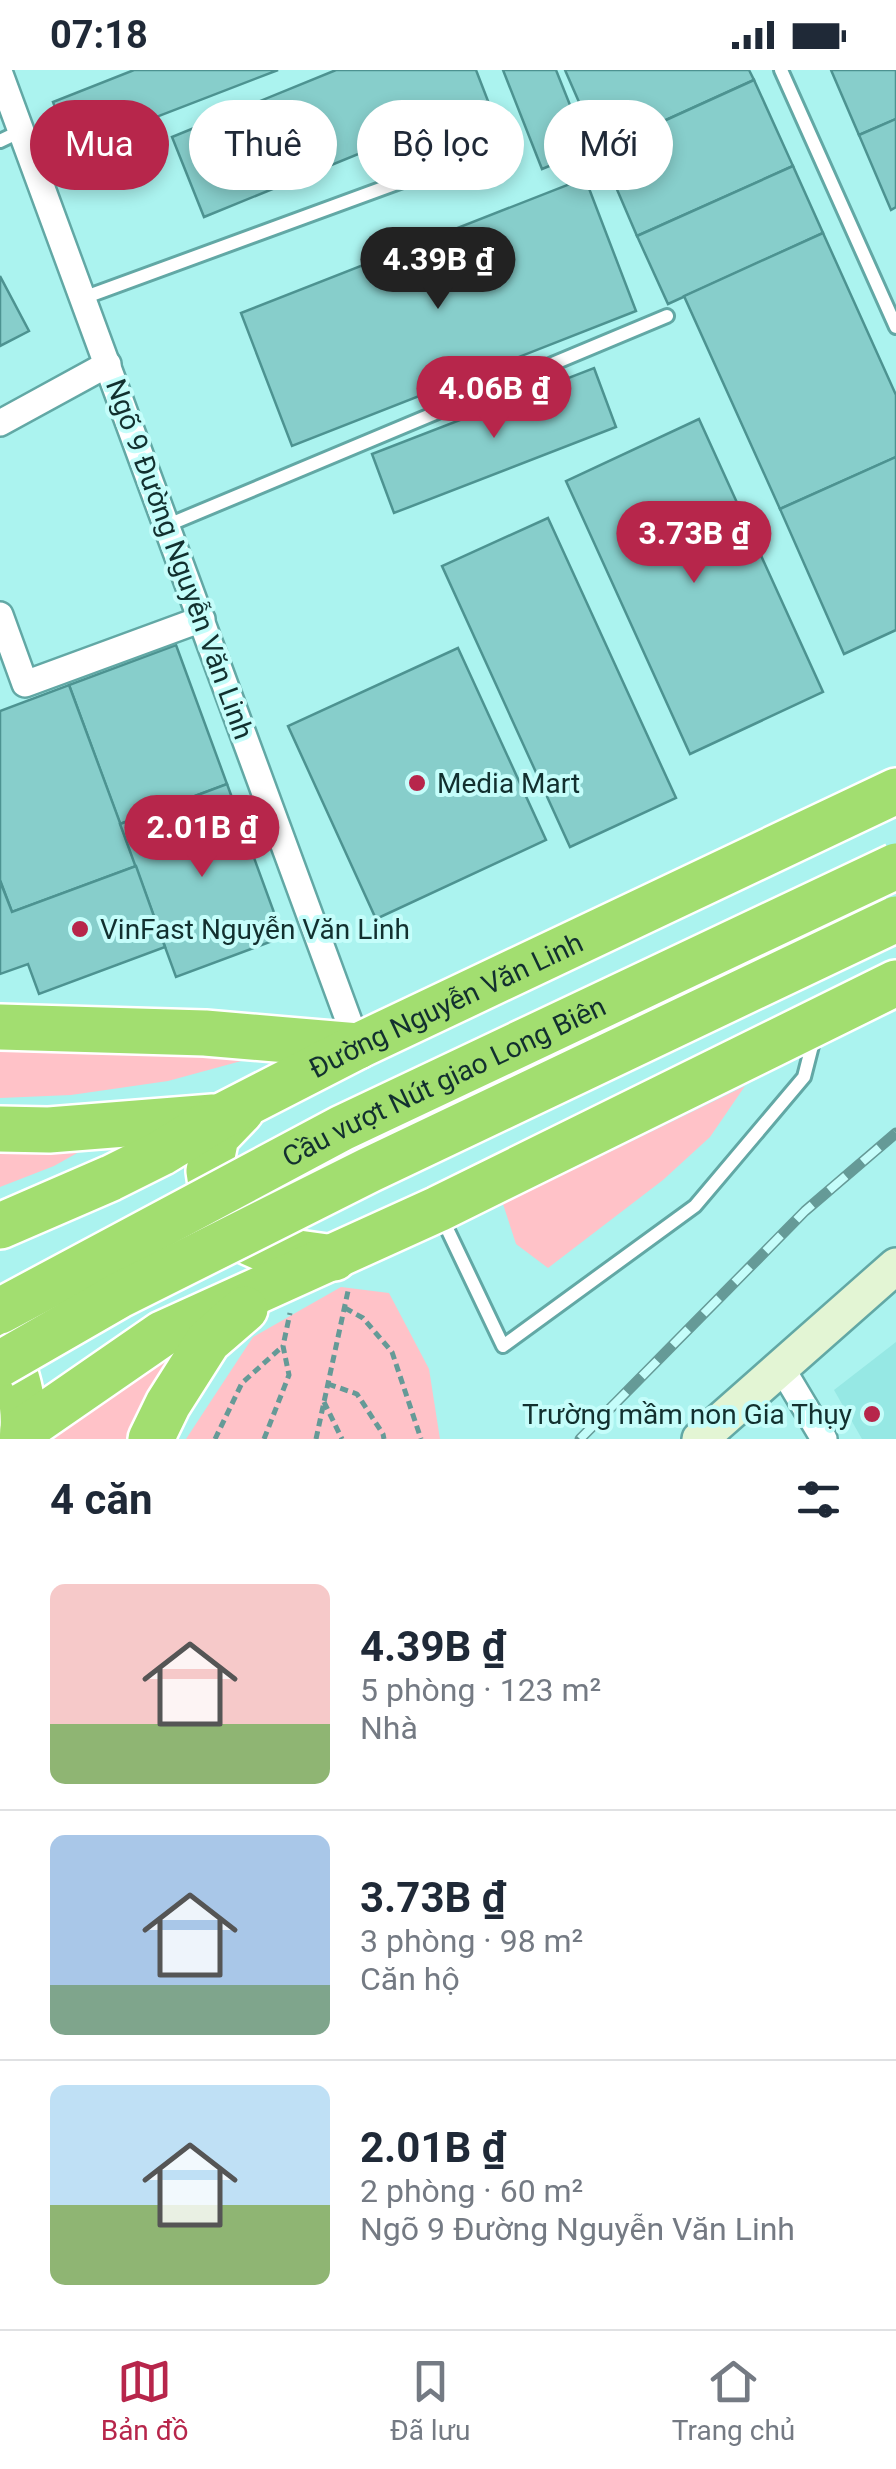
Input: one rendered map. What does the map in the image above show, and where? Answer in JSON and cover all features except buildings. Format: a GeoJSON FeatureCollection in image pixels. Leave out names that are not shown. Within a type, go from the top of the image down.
{"type":"FeatureCollection","features":[{"type":"Feature","properties":{"kind":"highway","name":"Đường Nguyễn Văn Linh"},"geometry":{"type":"LineString","coordinates":[[0,1226],[112,1178],[358,1046],[896,790]]}},
{"type":"Feature","properties":{"kind":"highway","name":"Cầu vượt Nút giao Long Biên"},"geometry":{"type":"LineString","coordinates":[[0,1311],[342,1128],[896,866]]}},
{"type":"Feature","properties":{"kind":"highway","name":"Cầu vượt Nút giao Long Biên"},"geometry":{"type":"LineString","coordinates":[[0,1364],[118,1296],[368,1170],[896,920]]}},
{"type":"Feature","properties":{"kind":"highway"},"geometry":{"type":"LineString","coordinates":[[22,1434],[162,1334],[345,1270],[438,1209],[896,983]]}},
{"type":"Feature","properties":{"kind":"highway"},"geometry":{"type":"LineString","coordinates":[[0,1026],[205,1033],[358,1046]]}},
{"type":"Feature","properties":{"kind":"highway"},"geometry":{"type":"LineString","coordinates":[[234,1110],[216,1138],[208,1171],[214,1205],[236,1236],[262,1248],[345,1270]]}},
{"type":"Feature","properties":{"kind":"highway"},"geometry":{"type":"LineString","coordinates":[[0,1129],[49,1130],[234,1110]]}},
{"type":"Feature","properties":{"kind":"highway"},"geometry":{"type":"LineString","coordinates":[[151,1439],[208,1341],[283,1292]]}},
{"type":"Feature","properties":{"kind":"highway"},"geometry":{"type":"LineString","coordinates":[[0,1331],[18,1377],[22,1434]]}},
{"type":"Feature","properties":{"kind":"street","name":"Ngõ 9 Đường Nguyễn Văn Linh"},"geometry":{"type":"LineString","coordinates":[[0,74],[11,136],[83,298],[358,1046]]}},
{"type":"Feature","properties":{"kind":"street"},"geometry":{"type":"LineString","coordinates":[[0,423],[108,364]]}},
{"type":"Feature","properties":{"kind":"street"},"geometry":{"type":"LineString","coordinates":[[0,614],[5,645],[25,684],[202,619]]}},
{"type":"Feature","properties":{"kind":"street"},"geometry":{"type":"LineString","coordinates":[[700,1439],[896,1266]]}},
{"type":"Feature","properties":{"kind":"street"},"geometry":{"type":"LineString","coordinates":[[781,1367],[824,1439]]}},
{"type":"Feature","properties":{"kind":"lane"},"geometry":{"type":"LineString","coordinates":[[781,70],[896,327]]}},
{"type":"Feature","properties":{"kind":"lane"},"geometry":{"type":"LineString","coordinates":[[83,298],[378,190]]}},
{"type":"Feature","properties":{"kind":"lane"},"geometry":{"type":"LineString","coordinates":[[168,525],[667,316]]}},
{"type":"Feature","properties":{"kind":"lane"},"geometry":{"type":"LineString","coordinates":[[438,1209],[503,1346],[695,1206],[804,1076],[818,1022]]}},
{"type":"Feature","properties":{"kind":"path"},"geometry":{"type":"LineString","coordinates":[[316,1439],[347,1292],[345,1270]]}},
{"type":"Feature","properties":{"kind":"path"},"geometry":{"type":"LineString","coordinates":[[264,1439],[290,1375],[282,1346],[283,1292]]}},
{"type":"Feature","properties":{"kind":"path"},"geometry":{"type":"LineString","coordinates":[[344,1308],[363,1318],[392,1352],[421,1439]]}},
{"type":"Feature","properties":{"kind":"path"},"geometry":{"type":"LineString","coordinates":[[215,1439],[242,1383],[282,1346]]}},
{"type":"Feature","properties":{"kind":"path"},"geometry":{"type":"LineString","coordinates":[[328,1384],[357,1394],[384,1439]]}},
{"type":"Feature","properties":{"kind":"path"},"geometry":{"type":"LineString","coordinates":[[324,1402],[342,1439]]}},
{"type":"Feature","properties":{"kind":"shaded area"},"geometry":{"type":"Polygon","coordinates":[[[0,1030],[285,1049],[168,1081],[71,1095],[0,1098],[0,1030]]]}},
{"type":"Feature","properties":{"kind":"shaded area"},"geometry":{"type":"Polygon","coordinates":[[[745,1086],[710,1137],[663,1180],[548,1268],[516,1244],[503,1204],[745,1086]]]}},
{"type":"Feature","properties":{"kind":"shaded area"},"geometry":{"type":"Polygon","coordinates":[[[0,1133],[111,1134],[54,1166],[0,1187],[0,1133]]]}},
{"type":"Feature","properties":{"kind":"shaded area"},"geometry":{"type":"Polygon","coordinates":[[[341,1287],[389,1293],[429,1369],[440,1439],[186,1439],[253,1337],[341,1287]]]}},
{"type":"Feature","properties":{"kind":"shaded area"},"geometry":{"type":"Polygon","coordinates":[[[187,1332],[145,1397],[126,1439],[54,1439],[68,1416],[187,1332]]]}},
{"type":"Feature","properties":{"kind":"shaded area","name":"Trường mầm non Gia Thụy"},"geometry":{"type":"Polygon","coordinates":[[[896,1342],[896,1439],[862,1439],[834,1390],[896,1342]]]}},
{"type":"Feature","properties":{"kind":"railway"},"geometry":{"type":"LineString","coordinates":[[580,1439],[805,1211],[896,1133]]}},
{"type":"Feature","properties":{"kind":"place","name":"Media Mart"},"geometry":{"type":"Point","coordinates":[417,783]}},
{"type":"Feature","properties":{"kind":"place","name":"VinFast Nguyễn Văn Linh"},"geometry":{"type":"Point","coordinates":[80,929]}},
{"type":"Feature","properties":{"kind":"place","name":"Trường mầm non Gia Thụy"},"geometry":{"type":"Point","coordinates":[872,1414]}}]}
